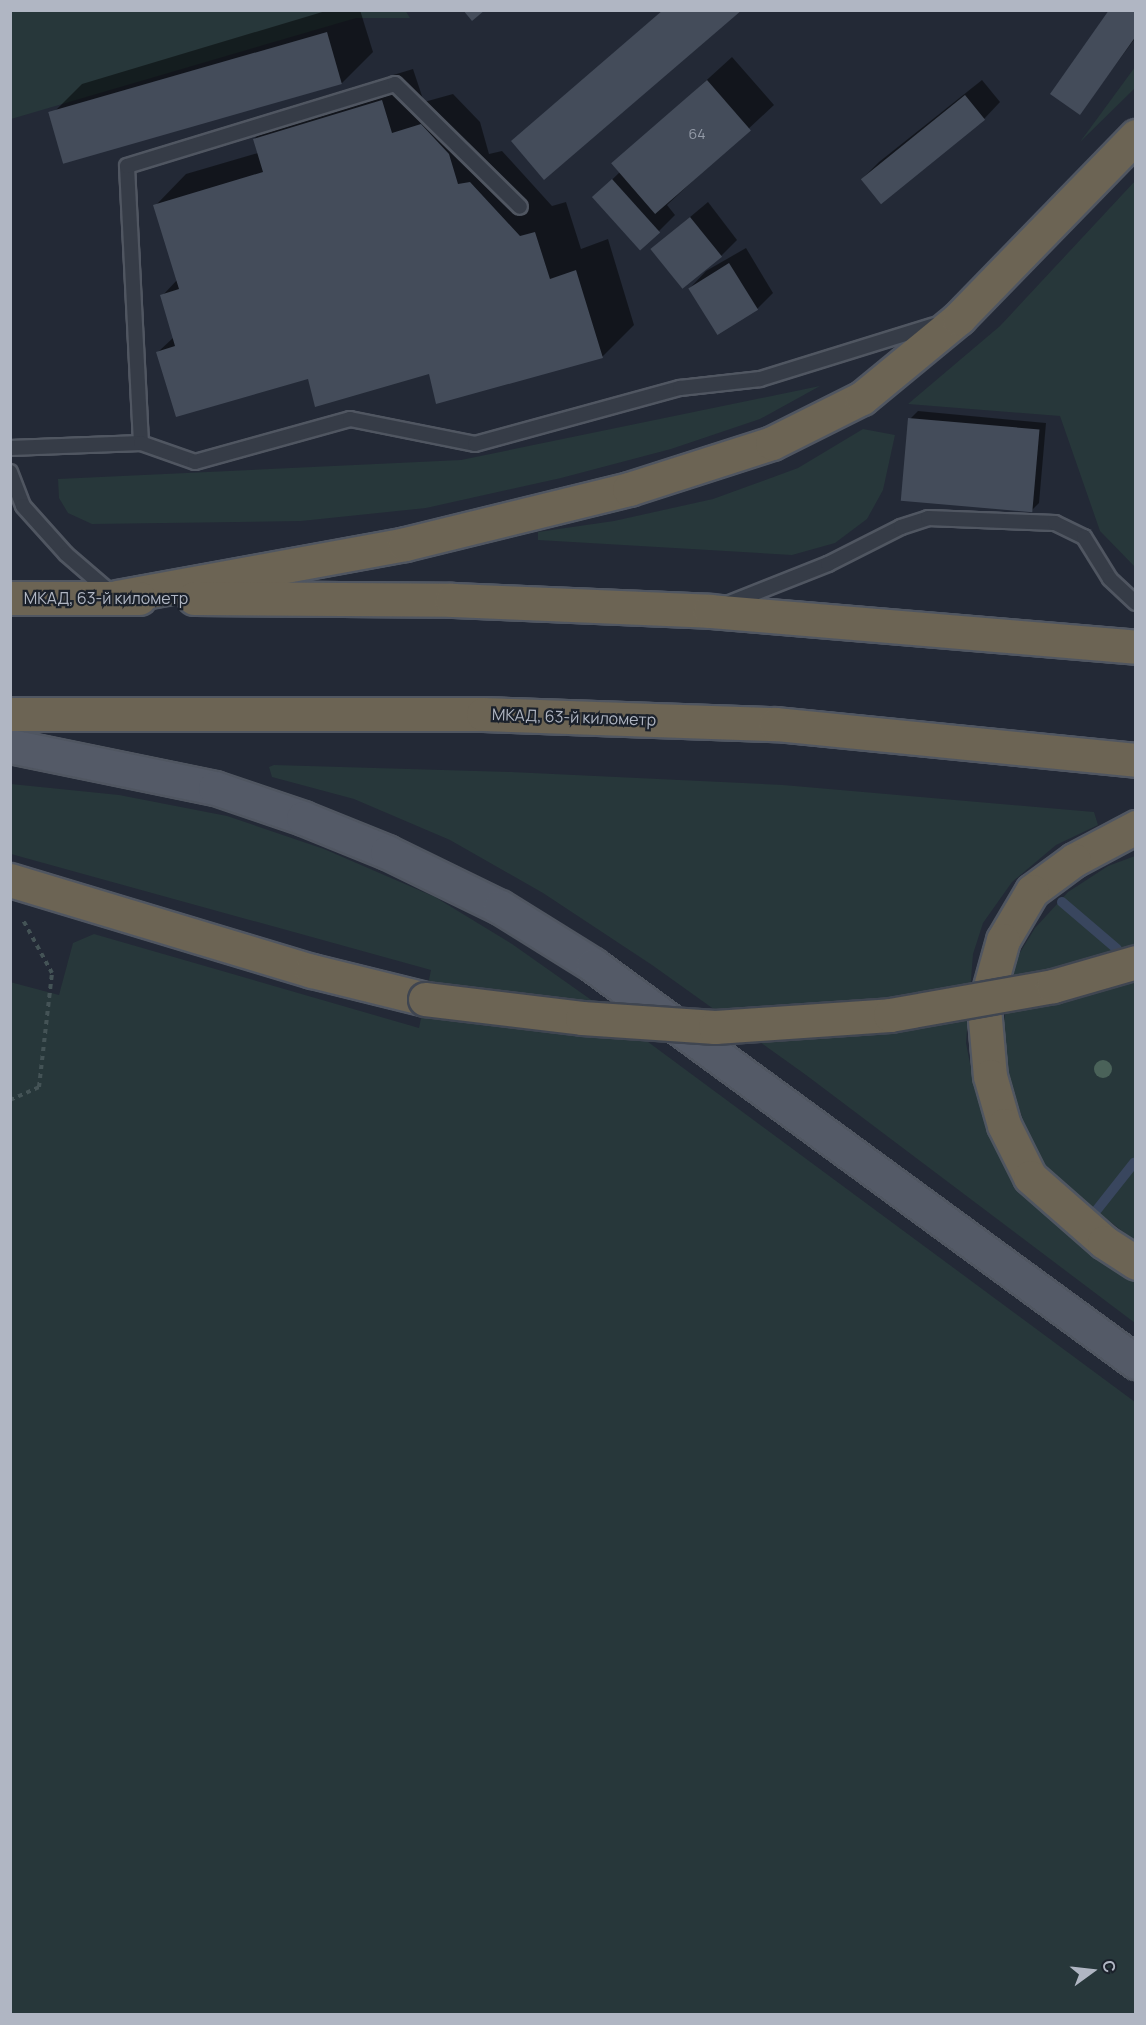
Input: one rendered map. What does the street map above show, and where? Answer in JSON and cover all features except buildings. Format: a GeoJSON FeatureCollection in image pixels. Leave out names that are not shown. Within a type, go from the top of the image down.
{"type":"FeatureCollection","features":[{"type":"Feature","properties":{"kind":"highway"},"geometry":{"type":"LineString","coordinates":[[117,597],[405,544],[629,489],[772,444],[862,398],[959,318],[1136,136]]}},
{"type":"Feature","properties":{"kind":"highway","name":"МКАД, 63-й километр"},"geometry":{"type":"LineString","coordinates":[[10,598],[452,600],[710,611],[1136,647]]}},
{"type":"Feature","properties":{"kind":"highway","name":"МКАД, 63-й километр"},"geometry":{"type":"LineString","coordinates":[[10,714],[483,714],[776,724],[1136,760]]}},
{"type":"Feature","properties":{"kind":"highway"},"geometry":{"type":"LineString","coordinates":[[1136,827],[1074,860],[1032,891],[1003,939],[984,1008],[990,1076],[1004,1125],[1030,1177],[1104,1242],[1136,1263]]}},
{"type":"Feature","properties":{"kind":"highway"},"geometry":{"type":"LineString","coordinates":[[10,880],[312,971],[425,999],[466,1006],[582,1018],[715,1027],[890,1015],[1053,986],[1136,962]]}},
{"type":"Feature","properties":{"kind":"main road"},"geometry":{"type":"LineString","coordinates":[[10,746],[215,788],[303,818],[387,852],[500,907],[593,965],[1136,1362]]}},
{"type":"Feature","properties":{"kind":"lane"},"geometry":{"type":"LineString","coordinates":[[141,443],[127,166],[395,84],[520,207]]}},
{"type":"Feature","properties":{"kind":"lane"},"geometry":{"type":"LineString","coordinates":[[10,448],[141,443],[195,462],[350,419],[475,444],[680,388],[760,379],[959,318]]}},
{"type":"Feature","properties":{"kind":"lane"},"geometry":{"type":"LineString","coordinates":[[10,472],[23,506],[66,554],[117,597]]}},
{"type":"Feature","properties":{"kind":"lane"},"geometry":{"type":"LineString","coordinates":[[710,611],[828,564],[901,526],[928,518],[1055,523],[1084,537],[1110,579],[1136,603]]}},
{"type":"Feature","properties":{"kind":"path"},"geometry":{"type":"LineString","coordinates":[[10,1100],[39,1087],[52,973],[21,916]]}},
{"type":"Feature","properties":{"kind":"shaded area"},"geometry":{"type":"Polygon","coordinates":[[[405,10],[410,18],[356,18],[11,119],[11,11],[405,10]]]}},
{"type":"Feature","properties":{"kind":"shaded area"},"geometry":{"type":"Polygon","coordinates":[[[1135,67],[1135,88],[1080,142],[1135,67]]]}},
{"type":"Feature","properties":{"kind":"shaded area"},"geometry":{"type":"Polygon","coordinates":[[[1135,181],[1135,567],[1100,531],[1060,416],[908,404],[1000,326],[1135,181]]]}},
{"type":"Feature","properties":{"kind":"shaded area"},"geometry":{"type":"Polygon","coordinates":[[[820,386],[760,419],[671,449],[561,478],[426,508],[301,521],[92,524],[68,513],[59,498],[58,479],[461,460],[820,386]]]}},
{"type":"Feature","properties":{"kind":"shaded area"},"geometry":{"type":"Polygon","coordinates":[[[863,429],[895,435],[883,490],[867,519],[835,543],[792,555],[538,540],[538,532],[614,521],[713,499],[798,468],[863,429]]]}},
{"type":"Feature","properties":{"kind":"shaded area"},"geometry":{"type":"Polygon","coordinates":[[[274,765],[511,772],[783,785],[1094,812],[1098,825],[1056,845],[1012,882],[983,923],[973,954],[966,1043],[976,1094],[1002,1157],[1093,1252],[1135,1280],[1135,1323],[806,1075],[652,965],[543,893],[450,840],[354,799],[272,777],[269,767],[274,765]]]}},
{"type":"Feature","properties":{"kind":"shaded area"},"geometry":{"type":"Polygon","coordinates":[[[11,784],[119,795],[227,816],[324,849],[435,897],[512,944],[590,999],[1135,1402],[1135,2014],[11,2014],[10,982],[59,995],[73,943],[94,934],[419,1028],[431,970],[11,854],[11,784]]]}},
{"type":"Feature","properties":{"kind":"shaded area"},"geometry":{"type":"Polygon","coordinates":[[[1135,856],[1135,1241],[1062,1184],[1046,1167],[1023,1120],[1008,1077],[1002,1034],[1013,964],[1035,928],[1068,892],[1108,866],[1135,856]]]}},
{"type":"Feature","properties":{"kind":"waterway"},"geometry":{"type":"LineString","coordinates":[[1062,902],[1117,949]]}},
{"type":"Feature","properties":{"kind":"waterway"},"geometry":{"type":"LineString","coordinates":[[1092,1216],[1134,1163]]}}]}
